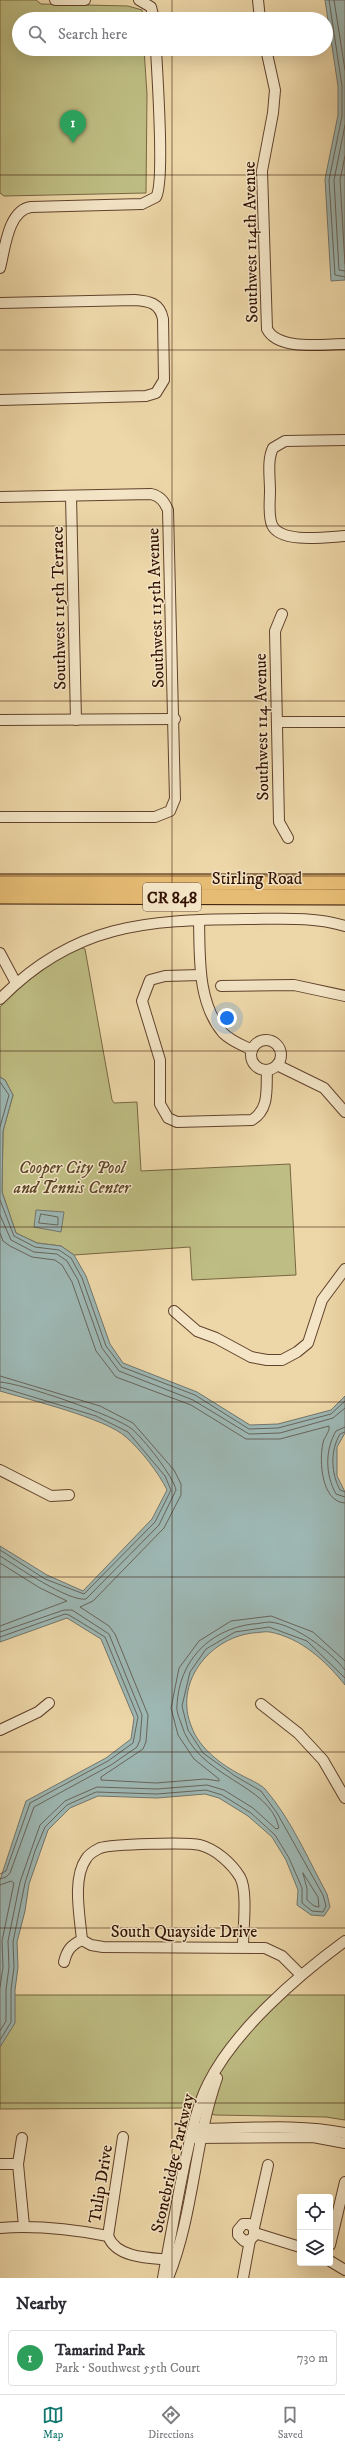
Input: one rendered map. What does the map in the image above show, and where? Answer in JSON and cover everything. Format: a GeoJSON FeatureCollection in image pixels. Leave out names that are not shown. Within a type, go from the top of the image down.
{"type":"FeatureCollection","features":[{"type":"Feature","properties":{"kind":"main road","name":"Stirling Road"},"geometry":{"type":"LineString","coordinates":[[0,882],[345,882]]}},
{"type":"Feature","properties":{"kind":"main road","name":"Stirling Road"},"geometry":{"type":"LineString","coordinates":[[0,896],[345,897]]}},
{"type":"Feature","properties":{"kind":"street"},"geometry":{"type":"LineString","coordinates":[[55,0],[85,0]]}},
{"type":"Feature","properties":{"kind":"street"},"geometry":{"type":"LineString","coordinates":[[258,0],[259,12]]}},
{"type":"Feature","properties":{"kind":"street"},"geometry":{"type":"LineString","coordinates":[[142,1],[151,7],[152,12]]}},
{"type":"Feature","properties":{"kind":"street"},"geometry":{"type":"LineString","coordinates":[[0,268],[14,218],[18,211],[31,206],[142,204],[154,199],[160,189],[156,56]]}},
{"type":"Feature","properties":{"kind":"street","name":"Southwest 114th Avenue"},"geometry":{"type":"LineString","coordinates":[[268,56],[275,90],[273,113],[262,171],[267,329],[273,338],[292,344],[345,344]]}},
{"type":"Feature","properties":{"kind":"street"},"geometry":{"type":"LineString","coordinates":[[0,303],[148,301],[156,305],[163,320],[164,380],[159,390],[146,396],[0,400]]}},
{"type":"Feature","properties":{"kind":"street"},"geometry":{"type":"LineString","coordinates":[[345,440],[285,441],[275,445],[269,459],[270,515],[279,534],[291,537],[345,536]]}},
{"type":"Feature","properties":{"kind":"street","name":"Southwest 115th Avenue"},"geometry":{"type":"LineString","coordinates":[[0,818],[155,817],[166,814],[172,808],[175,799],[175,719],[168,510],[160,497],[142,494],[71,496]]}},
{"type":"Feature","properties":{"kind":"street"},"geometry":{"type":"LineString","coordinates":[[0,497],[71,496]]}},
{"type":"Feature","properties":{"kind":"street","name":"Southwest 115th Terrace"},"geometry":{"type":"LineString","coordinates":[[71,496],[76,720]]}},
{"type":"Feature","properties":{"kind":"street","name":"Southwest 114 Avenue"},"geometry":{"type":"LineString","coordinates":[[282,614],[275,631],[279,822],[288,838]]}},
{"type":"Feature","properties":{"kind":"street"},"geometry":{"type":"LineString","coordinates":[[0,720],[175,719]]}},
{"type":"Feature","properties":{"kind":"street"},"geometry":{"type":"LineString","coordinates":[[277,722],[345,722]]}},
{"type":"Feature","properties":{"kind":"street"},"geometry":{"type":"LineString","coordinates":[[0,999],[16,983],[51,956],[83,941],[120,928],[159,922],[293,918],[335,922],[345,926]]}},
{"type":"Feature","properties":{"kind":"street"},"geometry":{"type":"LineString","coordinates":[[200,920],[201,975],[208,1005],[223,1033],[231,1040],[252,1050]]}},
{"type":"Feature","properties":{"kind":"street"},"geometry":{"type":"LineString","coordinates":[[0,953],[16,983]]}},
{"type":"Feature","properties":{"kind":"street"},"geometry":{"type":"LineString","coordinates":[[201,975],[165,976],[150,980],[145,988],[142,1001],[160,1060],[160,1104],[168,1118],[177,1122],[252,1120],[261,1115],[266,1106],[267,1070]]}},
{"type":"Feature","properties":{"kind":"street"},"geometry":{"type":"LineString","coordinates":[[221,986],[294,985],[345,996]]}},
{"type":"Feature","properties":{"kind":"street"},"geometry":{"type":"LineString","coordinates":[[252,1050],[262,1041],[275,1043],[280,1052],[277,1065]]}},
{"type":"Feature","properties":{"kind":"street"},"geometry":{"type":"LineString","coordinates":[[252,1050],[254,1064],[267,1070]]}},
{"type":"Feature","properties":{"kind":"street"},"geometry":{"type":"LineString","coordinates":[[267,1070],[277,1065]]}},
{"type":"Feature","properties":{"kind":"street"},"geometry":{"type":"LineString","coordinates":[[277,1065],[324,1088],[345,1112]]}},
{"type":"Feature","properties":{"kind":"street"},"geometry":{"type":"LineString","coordinates":[[174,1311],[197,1331],[216,1338],[251,1357],[267,1360],[282,1360],[297,1352],[308,1343],[322,1300],[345,1269]]}},
{"type":"Feature","properties":{"kind":"street"},"geometry":{"type":"LineString","coordinates":[[0,1470],[51,1496],[69,1495]]}},
{"type":"Feature","properties":{"kind":"street"},"geometry":{"type":"LineString","coordinates":[[0,1730],[38,1712],[49,1703]]}},
{"type":"Feature","properties":{"kind":"street"},"geometry":{"type":"LineString","coordinates":[[262,1704],[298,1733],[324,1760],[345,1798]]}},
{"type":"Feature","properties":{"kind":"street"},"geometry":{"type":"LineString","coordinates":[[64,1962],[66,1952],[73,1944],[82,1940],[78,1902],[81,1873],[86,1858],[99,1848],[114,1845],[200,1845],[214,1850],[223,1858],[242,1882],[243,1946]]}},
{"type":"Feature","properties":{"kind":"street","name":"South Quayside Drive"},"geometry":{"type":"LineString","coordinates":[[82,1940],[92,1945],[103,1947],[243,1946],[265,1948],[282,1956],[301,1975]]}},
{"type":"Feature","properties":{"kind":"street","name":"Stonebridge Parkway"},"geometry":{"type":"LineString","coordinates":[[168,2278],[196,2133],[224,2060],[246,2032],[301,1975],[345,1941]]}},
{"type":"Feature","properties":{"kind":"street"},"geometry":{"type":"LineString","coordinates":[[196,2133],[285,2127],[314,2128],[345,2134]]}},
{"type":"Feature","properties":{"kind":"street"},"geometry":{"type":"LineString","coordinates":[[196,2133],[306,2137],[345,2143]]}},
{"type":"Feature","properties":{"kind":"street"},"geometry":{"type":"LineString","coordinates":[[22,2138],[18,2164],[24,2226]]}},
{"type":"Feature","properties":{"kind":"street","name":"Tulip Drive"},"geometry":{"type":"LineString","coordinates":[[108,2236],[123,2138]]}},
{"type":"Feature","properties":{"kind":"street"},"geometry":{"type":"LineString","coordinates":[[0,2164],[18,2164]]}},
{"type":"Feature","properties":{"kind":"street"},"geometry":{"type":"LineString","coordinates":[[243,2278],[268,2165]]}},
{"type":"Feature","properties":{"kind":"street"},"geometry":{"type":"LineString","coordinates":[[333,2234],[344,2195],[345,2182]]}},
{"type":"Feature","properties":{"kind":"street"},"geometry":{"type":"LineString","coordinates":[[0,2228],[24,2226],[66,2228],[108,2236],[112,2246],[122,2252],[171,2260]]}},
{"type":"Feature","properties":{"kind":"street"},"geometry":{"type":"LineString","coordinates":[[253,2234],[297,2245]]}},
{"type":"Feature","properties":{"kind":"street","name":"Stonebridge Parkway"},"geometry":{"type":"LineString","coordinates":[[163,2278],[171,2260]]}},
{"type":"Feature","properties":{"kind":"street"},"geometry":{"type":"LineString","coordinates":[[333,2262],[345,2270]]}},
{"type":"Feature","properties":{"kind":"green space"},"geometry":{"type":"Polygon","coordinates":[[[0,0],[36,0],[41,4],[128,6],[142,10],[142,12],[12,12],[12,56],[144,56],[147,94],[146,193],[4,196],[0,193],[0,0]]]}},
{"type":"Feature","properties":{"kind":"green space","name":"Cooper City Pool and Tennis Center"},"geometry":{"type":"Polygon","coordinates":[[[80,947],[85,949],[112,1100],[114,1103],[137,1102],[141,1171],[290,1164],[296,1275],[192,1280],[190,1247],[74,1255],[61,1246],[37,1243],[16,1233],[2,1192],[3,1131],[13,1095],[5,1080],[0,1077],[0,1007],[37,974],[57,960],[80,947]]]}},
{"type":"Feature","properties":{"kind":"green space"},"geometry":{"type":"Polygon","coordinates":[[[0,1995],[345,1995],[345,2120],[326,2117],[215,2115],[187,2108],[0,2109],[0,1995]]]}},
{"type":"Feature","properties":{"kind":"water"},"geometry":{"type":"Polygon","coordinates":[[[325,0],[345,0],[345,280],[331,281],[325,179],[338,115],[338,86],[333,53],[333,12],[327,12],[325,0]]]}},
{"type":"Feature","properties":{"kind":"water"},"geometry":{"type":"Polygon","coordinates":[[[0,1077],[5,1080],[13,1095],[3,1131],[2,1192],[16,1233],[37,1243],[61,1246],[74,1255],[86,1276],[110,1344],[123,1363],[197,1392],[250,1425],[278,1424],[331,1410],[345,1396],[345,1433],[337,1447],[337,1476],[345,1492],[345,1685],[330,1667],[302,1645],[281,1635],[263,1632],[236,1637],[221,1644],[198,1666],[191,1680],[187,1695],[187,1712],[192,1728],[200,1743],[212,1756],[226,1766],[263,1787],[283,1813],[327,1894],[330,1907],[324,1916],[311,1915],[297,1905],[298,1890],[286,1860],[272,1837],[248,1816],[219,1798],[205,1794],[157,1798],[98,1796],[70,1808],[48,1830],[29,1884],[25,1911],[17,1942],[18,1967],[15,1990],[15,2023],[0,2047],[0,1880],[26,1801],[106,1758],[131,1739],[134,1718],[101,1639],[67,1618],[0,1642],[0,1546],[47,1575],[83,1591],[152,1519],[167,1490],[159,1476],[143,1455],[126,1437],[116,1430],[85,1416],[0,1391],[0,1077]]]}},
{"type":"Feature","properties":{"kind":"water"},"geometry":{"type":"Polygon","coordinates":[[[36,1210],[64,1212],[61,1232],[34,1227],[36,1210]]]}},
{"type":"Feature","properties":{"kind":"place","name":"Tamarind Park"},"geometry":{"type":"Point","coordinates":[73,143]}}]}
